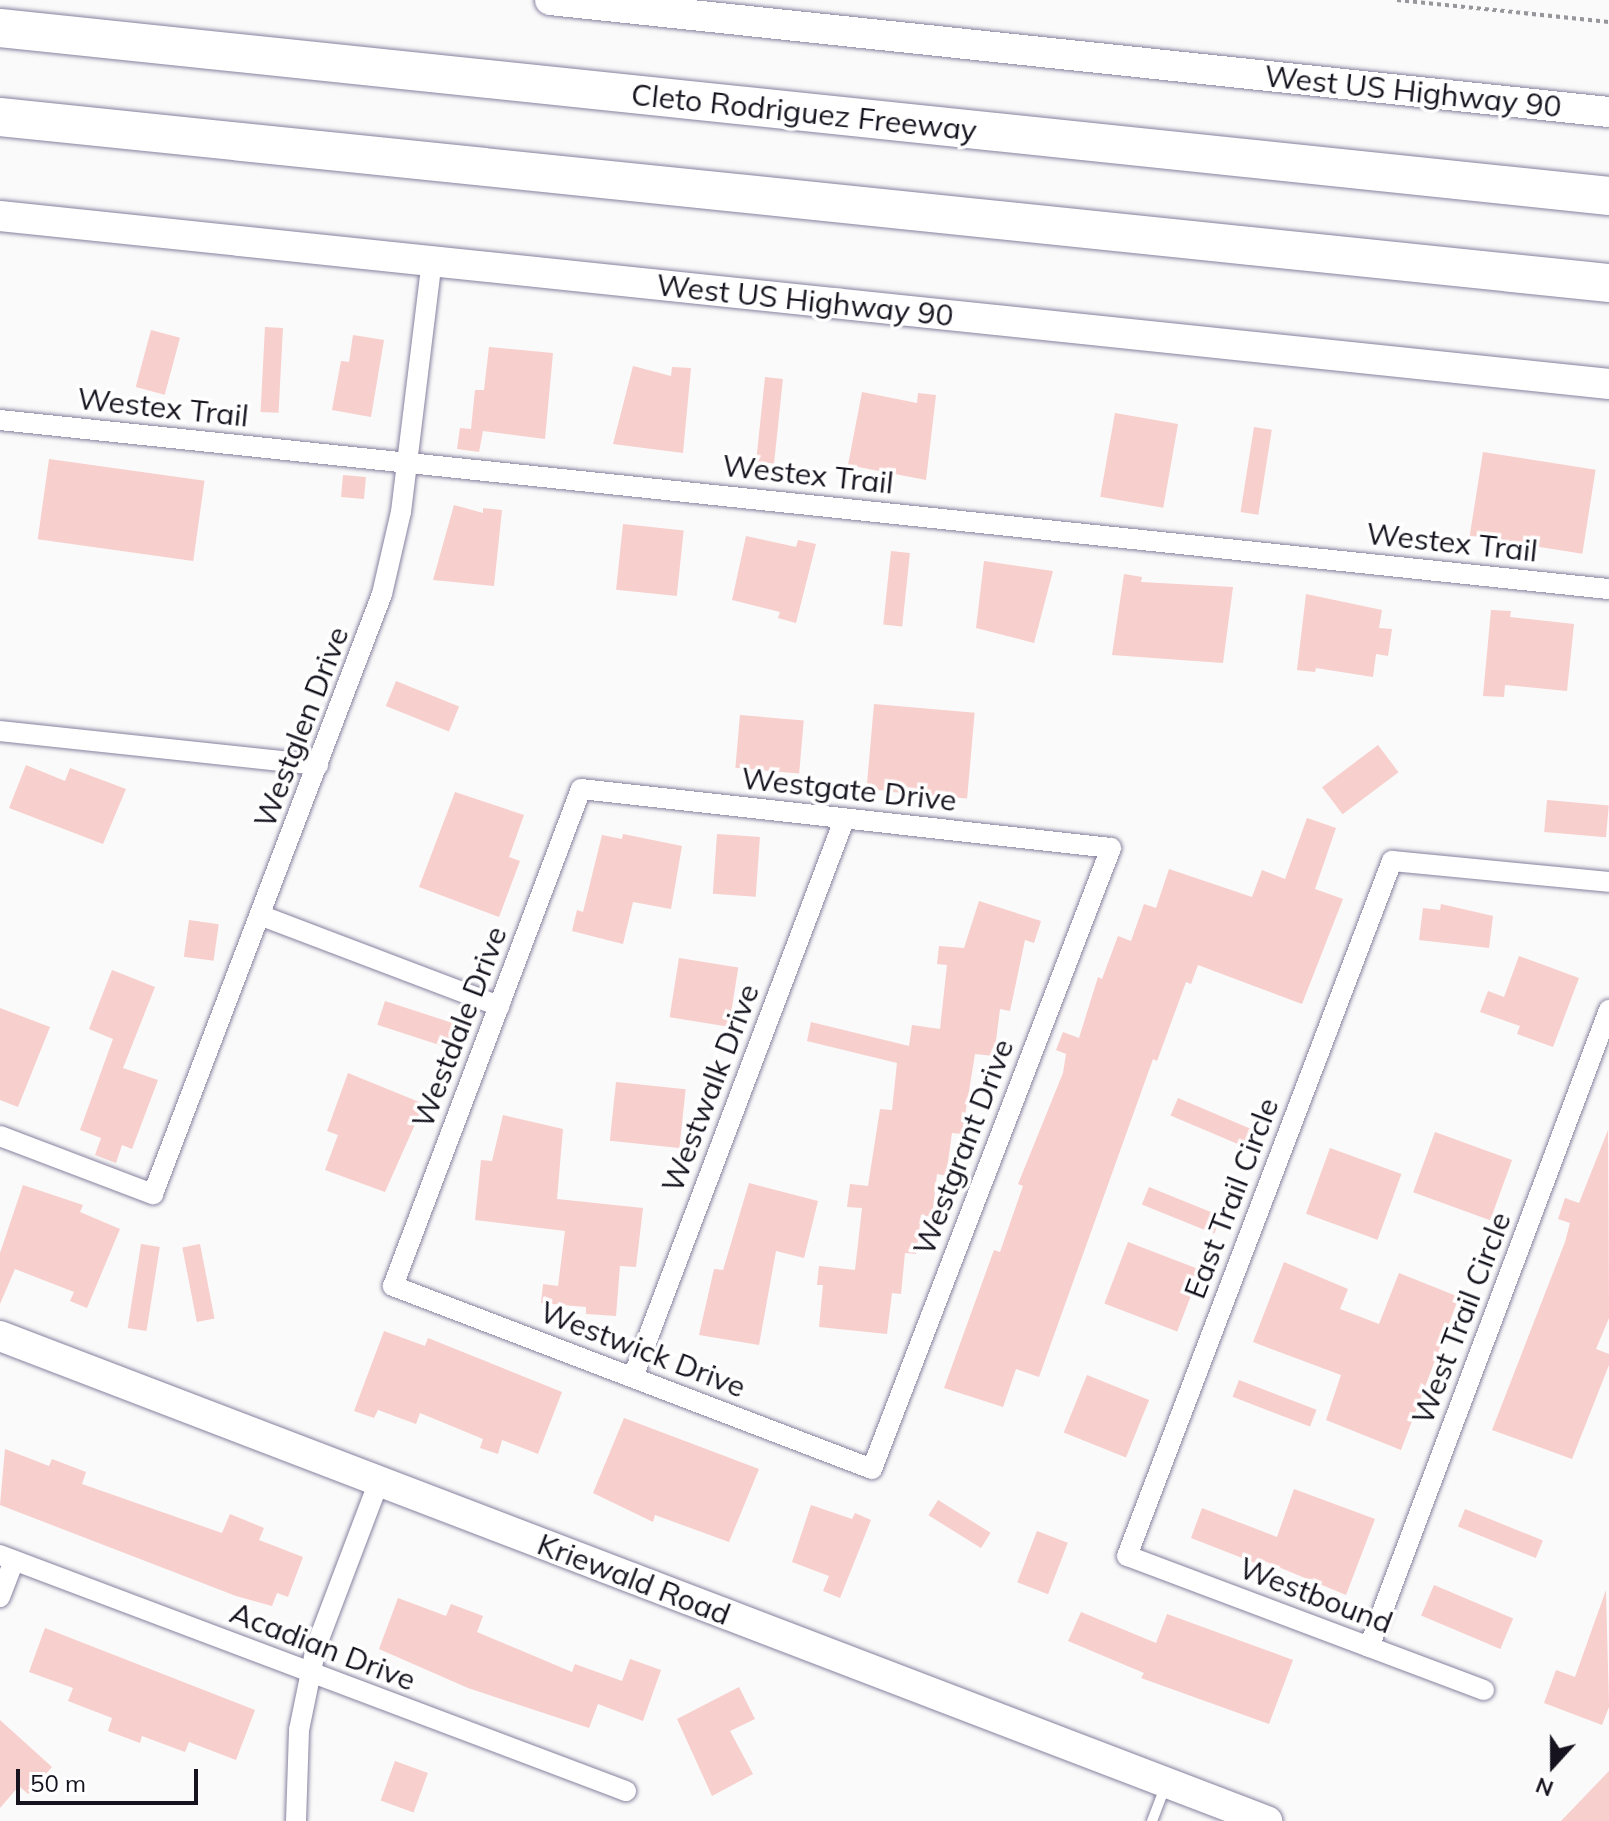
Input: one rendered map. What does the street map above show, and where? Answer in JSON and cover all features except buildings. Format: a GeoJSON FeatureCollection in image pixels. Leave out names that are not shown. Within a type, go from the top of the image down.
{"type":"FeatureCollection","features":[{"type":"Feature","properties":{"kind":"highway","name":"Cleto Rodriguez Freeway"},"geometry":{"type":"LineString","coordinates":[[0,28],[1609,196]]}},
{"type":"Feature","properties":{"kind":"highway"},"geometry":{"type":"LineString","coordinates":[[0,117],[1609,283]]}},
{"type":"Feature","properties":{"kind":"main road","name":"West US Highway 90"},"geometry":{"type":"LineString","coordinates":[[550,0],[1609,112]]}},
{"type":"Feature","properties":{"kind":"main road","name":"West US Highway 90"},"geometry":{"type":"LineString","coordinates":[[0,216],[1609,384]]}},
{"type":"Feature","properties":{"kind":"main road","name":"Kriewald Road"},"geometry":{"type":"LineString","coordinates":[[0,1336],[1267,1821]]}},
{"type":"Feature","properties":{"kind":"street","name":"Westglen Drive"},"geometry":{"type":"LineString","coordinates":[[0,1136],[153,1194],[262,916],[382,594],[407,462],[432,261]]}},
{"type":"Feature","properties":{"kind":"street","name":"Westex Trail"},"geometry":{"type":"LineString","coordinates":[[0,420],[1609,589]]}},
{"type":"Feature","properties":{"kind":"street"},"geometry":{"type":"LineString","coordinates":[[0,731],[318,765]]}},
{"type":"Feature","properties":{"kind":"street","name":"Westgate Drive"},"geometry":{"type":"LineString","coordinates":[[581,789],[1111,848]]}},
{"type":"Feature","properties":{"kind":"street","name":"Westdale Drive"},"geometry":{"type":"LineString","coordinates":[[393,1286],[581,789]]}},
{"type":"Feature","properties":{"kind":"street","name":"Westwalk Drive"},"geometry":{"type":"LineString","coordinates":[[633,1377],[844,820]]}},
{"type":"Feature","properties":{"kind":"street","name":"Westgrant Drive"},"geometry":{"type":"LineString","coordinates":[[872,1469],[1111,848]]}},
{"type":"Feature","properties":{"kind":"street","name":"East Trail Circle"},"geometry":{"type":"LineString","coordinates":[[1127,1556],[1392,861],[1609,882]]}},
{"type":"Feature","properties":{"kind":"street"},"geometry":{"type":"LineString","coordinates":[[262,916],[499,1006]]}},
{"type":"Feature","properties":{"kind":"street","name":"West Trail Circle"},"geometry":{"type":"LineString","coordinates":[[1369,1647],[1609,1010]]}},
{"type":"Feature","properties":{"kind":"street","name":"Westwick Drive"},"geometry":{"type":"LineString","coordinates":[[393,1286],[872,1469]]}},
{"type":"Feature","properties":{"kind":"street"},"geometry":{"type":"LineString","coordinates":[[296,1821],[299,1730],[310,1674],[379,1481]]}},
{"type":"Feature","properties":{"kind":"street","name":"Westbound"},"geometry":{"type":"LineString","coordinates":[[1127,1556],[1484,1690]]}},
{"type":"Feature","properties":{"kind":"street"},"geometry":{"type":"LineString","coordinates":[[0,1597],[7,1558]]}},
{"type":"Feature","properties":{"kind":"street","name":"Acadian Drive"},"geometry":{"type":"LineString","coordinates":[[7,1558],[626,1791]]}},
{"type":"Feature","properties":{"kind":"lane"},"geometry":{"type":"LineString","coordinates":[[1152,1821],[1166,1782]]}},
{"type":"Feature","properties":{"kind":"path"},"geometry":{"type":"LineString","coordinates":[[1397,0],[1609,22]]}}]}
